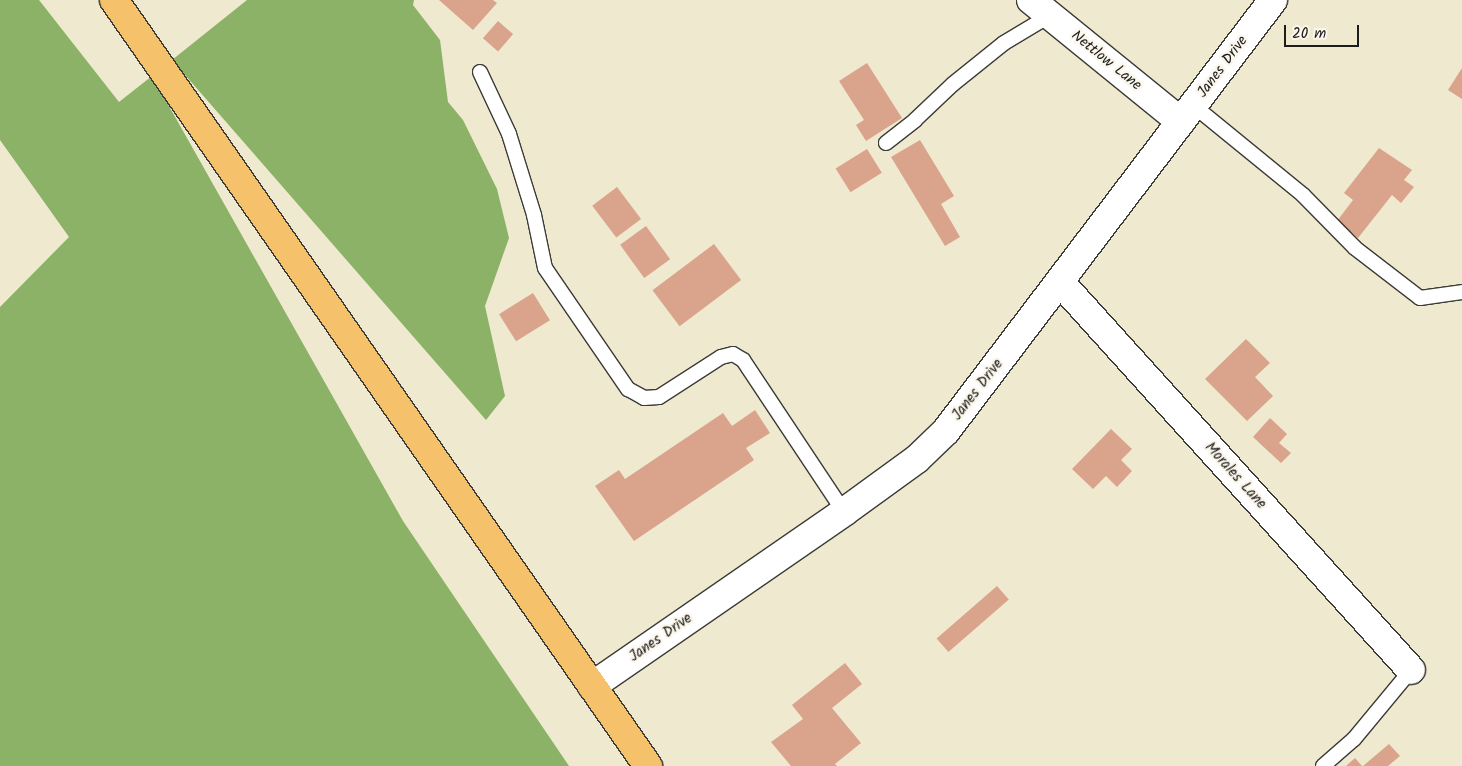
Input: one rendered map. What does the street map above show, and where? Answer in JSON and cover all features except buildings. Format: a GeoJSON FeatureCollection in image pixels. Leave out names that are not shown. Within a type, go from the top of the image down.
{"type":"FeatureCollection","features":[{"type":"Feature","properties":{"kind":"main road"},"geometry":{"type":"LineString","coordinates":[[114,0],[648,766]]}},
{"type":"Feature","properties":{"kind":"street","name":"Janes Drive"},"geometry":{"type":"LineString","coordinates":[[592,686],[844,512],[917,459],[946,431],[1273,0]]}},
{"type":"Feature","properties":{"kind":"street","name":"Nettlow Lane"},"geometry":{"type":"LineString","coordinates":[[1040,8],[1188,114]]}},
{"type":"Feature","properties":{"kind":"street","name":"Morales Lane"},"geometry":{"type":"LineString","coordinates":[[1060,282],[1411,670]]}},
{"type":"Feature","properties":{"kind":"lane"},"geometry":{"type":"LineString","coordinates":[[886,143],[915,120],[953,84],[1004,44],[1040,8]]}},
{"type":"Feature","properties":{"kind":"lane"},"geometry":{"type":"LineString","coordinates":[[480,72],[509,134],[534,215],[545,268],[628,390],[644,398],[659,397],[721,357],[733,354],[743,360],[844,512]]}},
{"type":"Feature","properties":{"kind":"lane"},"geometry":{"type":"LineString","coordinates":[[1188,114],[1303,195],[1355,248],[1420,298],[1462,292]]}},
{"type":"Feature","properties":{"kind":"lane"},"geometry":{"type":"LineString","coordinates":[[1323,766],[1354,739],[1411,670]]}},
{"type":"Feature","properties":{"kind":"green space"},"geometry":{"type":"Polygon","coordinates":[[[0,0],[39,0],[119,102],[152,76],[403,521],[569,766],[0,766],[0,307],[69,237],[0,140],[0,0]]]}},
{"type":"Feature","properties":{"kind":"green space"},"geometry":{"type":"Polygon","coordinates":[[[247,0],[414,0],[413,5],[440,40],[448,102],[463,120],[497,189],[509,238],[485,306],[505,396],[486,420],[172,60],[247,0]]]}}]}
